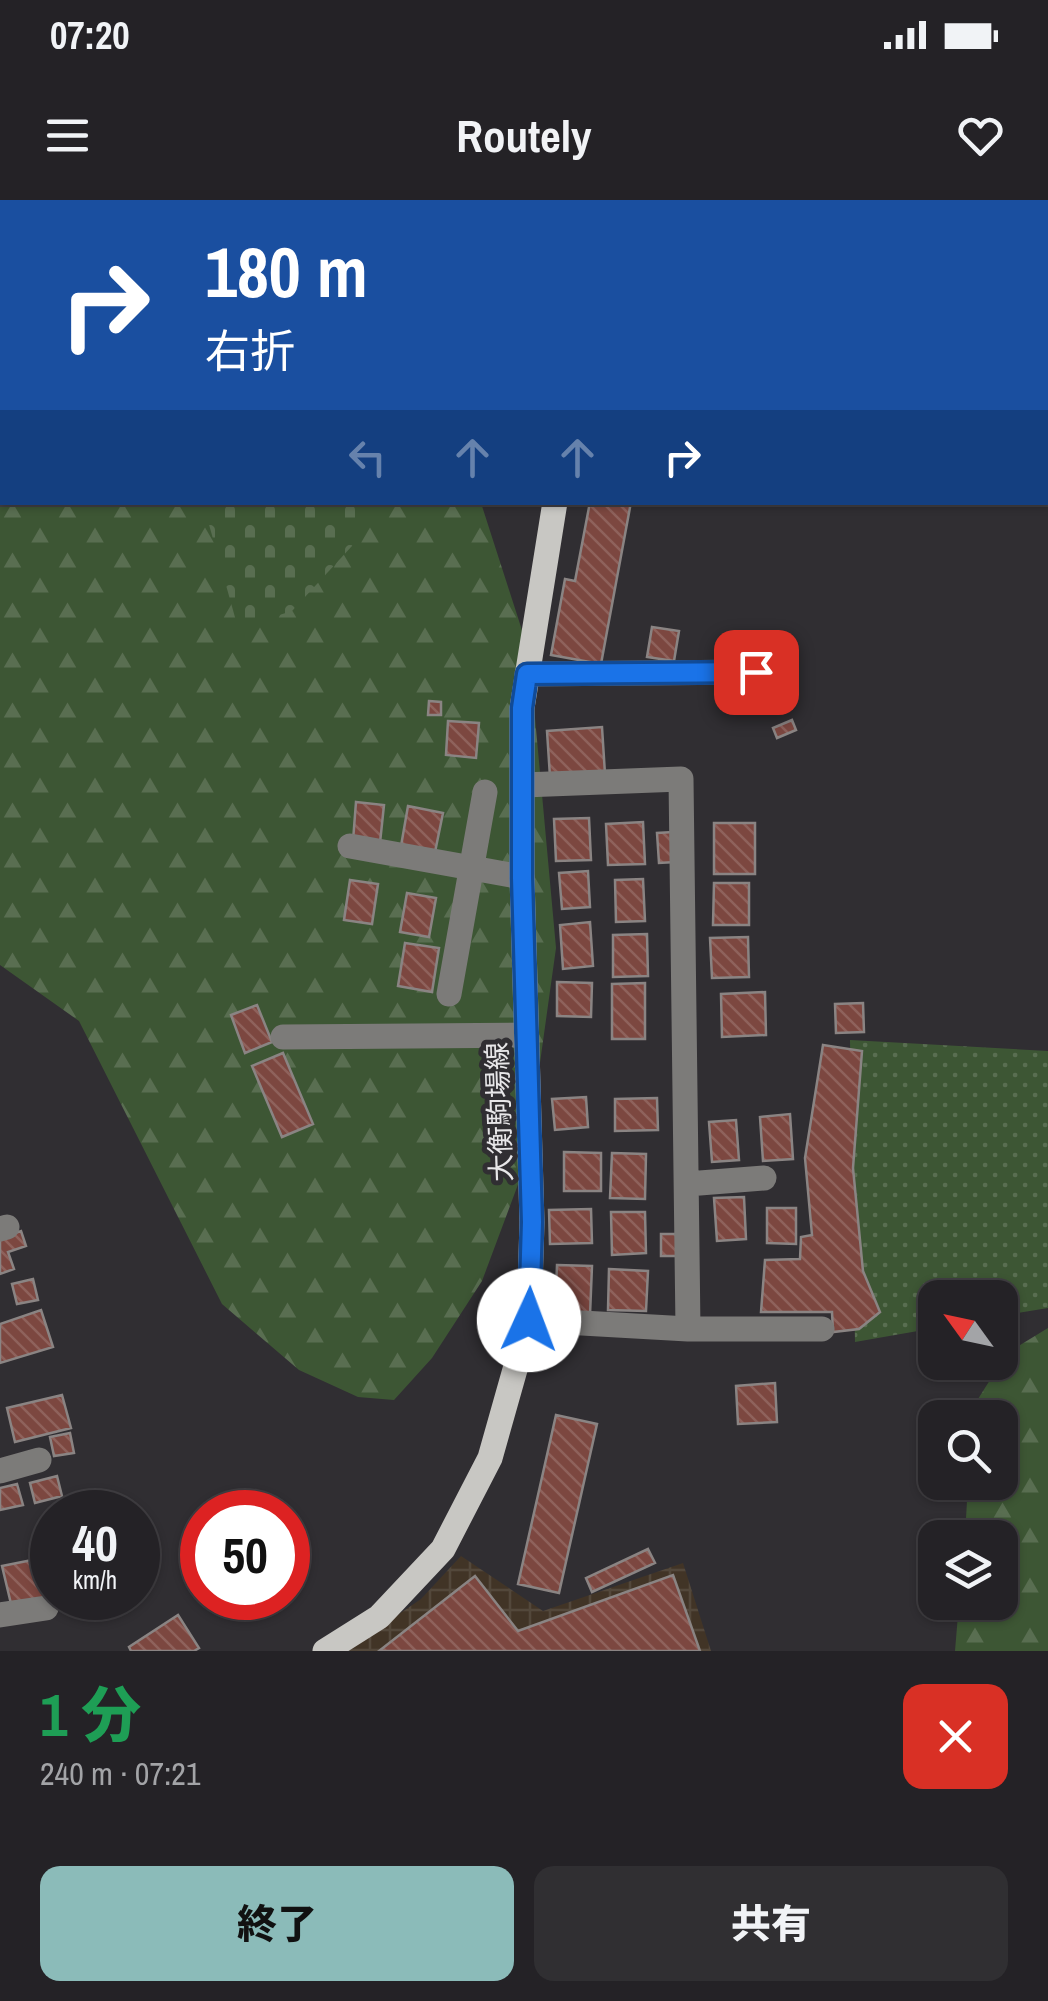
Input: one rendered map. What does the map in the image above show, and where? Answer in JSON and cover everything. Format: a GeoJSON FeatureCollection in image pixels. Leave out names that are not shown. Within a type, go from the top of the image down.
{"type":"FeatureCollection","features":[{"type":"Feature","properties":{"kind":"main road","name":"大衡駒場線"},"geometry":{"type":"LineString","coordinates":[[325,1651],[379,1617],[443,1549],[490,1458],[529,1320],[532,1222],[522,878],[522,708],[555,505]]}},
{"type":"Feature","properties":{"kind":"street"},"geometry":{"type":"LineString","coordinates":[[527,674],[756,672]]}},
{"type":"Feature","properties":{"kind":"street"},"geometry":{"type":"LineString","coordinates":[[523,785],[681,779],[688,1329]]}},
{"type":"Feature","properties":{"kind":"street"},"geometry":{"type":"LineString","coordinates":[[449,994],[485,792]]}},
{"type":"Feature","properties":{"kind":"street"},"geometry":{"type":"LineString","coordinates":[[350,846],[522,878]]}},
{"type":"Feature","properties":{"kind":"street"},"geometry":{"type":"LineString","coordinates":[[283,1037],[526,1035]]}},
{"type":"Feature","properties":{"kind":"street"},"geometry":{"type":"LineString","coordinates":[[687,1184],[764,1178]]}},
{"type":"Feature","properties":{"kind":"street"},"geometry":{"type":"LineString","coordinates":[[529,1320],[688,1329],[822,1329]]}},
{"type":"Feature","properties":{"kind":"street"},"geometry":{"type":"LineString","coordinates":[[0,1471],[39,1460]]}},
{"type":"Feature","properties":{"kind":"street"},"geometry":{"type":"LineString","coordinates":[[0,1615],[30,1610]]}},
{"type":"Feature","properties":{"kind":"shaded area"},"geometry":{"type":"Polygon","coordinates":[[[461,1556],[543,1611],[683,1563],[711,1651],[345,1651],[421,1599],[461,1556]]]}},
{"type":"Feature","properties":{"kind":"green space"},"geometry":{"type":"Polygon","coordinates":[[[0,505],[482,505],[529,652],[556,948],[526,1163],[482,1281],[432,1358],[394,1400],[358,1397],[299,1370],[222,1304],[79,1021],[0,965],[0,505]]]}},
{"type":"Feature","properties":{"kind":"green space"},"geometry":{"type":"Polygon","coordinates":[[[204,505],[367,505],[352,546],[292,611],[238,628],[204,505]]]}},
{"type":"Feature","properties":{"kind":"green space"},"geometry":{"type":"Polygon","coordinates":[[[850,1040],[1048,1051],[1048,1308],[1018,1313],[1018,1280],[918,1280],[918,1331],[855,1342],[850,1040]]]}},
{"type":"Feature","properties":{"kind":"green space"},"geometry":{"type":"Polygon","coordinates":[[[1048,1328],[1048,1651],[955,1651],[958,1620],[1018,1620],[1018,1520],[966,1520],[967,1500],[1018,1500],[1018,1400],[977,1400],[990,1380],[1018,1380],[1018,1346],[1048,1328]]]}},
{"type":"Feature","properties":{"kind":"building"},"geometry":{"type":"Polygon","coordinates":[[[589,505],[630,505],[601,664],[551,655],[565,579],[575,581],[589,505]]]}},
{"type":"Feature","properties":{"kind":"building"},"geometry":{"type":"Polygon","coordinates":[[[652,627],[679,631],[674,661],[647,657],[652,627]]]}},
{"type":"Feature","properties":{"kind":"building"},"geometry":{"type":"Polygon","coordinates":[[[429,701],[441,702],[441,715],[428,715],[429,701]]]}},
{"type":"Feature","properties":{"kind":"building"},"geometry":{"type":"Polygon","coordinates":[[[792,720],[796,730],[777,738],[773,728],[792,720]]]}},
{"type":"Feature","properties":{"kind":"building"},"geometry":{"type":"Polygon","coordinates":[[[448,721],[479,723],[476,758],[446,755],[448,721]]]}},
{"type":"Feature","properties":{"kind":"building"},"geometry":{"type":"Polygon","coordinates":[[[602,727],[605,774],[550,777],[547,731],[602,727]]]}},
{"type":"Feature","properties":{"kind":"building"},"geometry":{"type":"Polygon","coordinates":[[[356,802],[384,805],[380,843],[353,841],[356,802]]]}},
{"type":"Feature","properties":{"kind":"building"},"geometry":{"type":"Polygon","coordinates":[[[408,806],[443,813],[435,852],[401,846],[408,806]]]}},
{"type":"Feature","properties":{"kind":"building"},"geometry":{"type":"Polygon","coordinates":[[[589,818],[591,860],[556,861],[554,819],[589,818]]]}},
{"type":"Feature","properties":{"kind":"building"},"geometry":{"type":"Polygon","coordinates":[[[643,822],[645,864],[608,865],[606,824],[643,822]]]}},
{"type":"Feature","properties":{"kind":"building"},"geometry":{"type":"Polygon","coordinates":[[[714,823],[755,823],[755,874],[714,874],[714,823]]]}},
{"type":"Feature","properties":{"kind":"building"},"geometry":{"type":"Polygon","coordinates":[[[673,832],[675,862],[659,863],[657,833],[673,832]]]}},
{"type":"Feature","properties":{"kind":"building"},"geometry":{"type":"Polygon","coordinates":[[[588,871],[590,907],[562,909],[559,873],[588,871]]]}},
{"type":"Feature","properties":{"kind":"building"},"geometry":{"type":"Polygon","coordinates":[[[643,879],[645,921],[616,922],[615,880],[643,879]]]}},
{"type":"Feature","properties":{"kind":"building"},"geometry":{"type":"Polygon","coordinates":[[[350,880],[378,884],[372,924],[344,920],[350,880]]]}},
{"type":"Feature","properties":{"kind":"building"},"geometry":{"type":"Polygon","coordinates":[[[714,883],[749,883],[749,925],[713,925],[714,883]]]}},
{"type":"Feature","properties":{"kind":"building"},"geometry":{"type":"Polygon","coordinates":[[[407,893],[436,898],[429,937],[400,932],[407,893]]]}},
{"type":"Feature","properties":{"kind":"building"},"geometry":{"type":"Polygon","coordinates":[[[590,922],[593,966],[563,969],[560,925],[590,922]]]}},
{"type":"Feature","properties":{"kind":"building"},"geometry":{"type":"Polygon","coordinates":[[[647,934],[648,976],[613,977],[613,935],[647,934]]]}},
{"type":"Feature","properties":{"kind":"building"},"geometry":{"type":"Polygon","coordinates":[[[748,937],[749,977],[712,978],[710,938],[748,937]]]}},
{"type":"Feature","properties":{"kind":"building"},"geometry":{"type":"Polygon","coordinates":[[[405,943],[439,948],[432,992],[398,986],[405,943]]]}},
{"type":"Feature","properties":{"kind":"building"},"geometry":{"type":"Polygon","coordinates":[[[557,982],[592,983],[591,1017],[557,1016],[557,982]]]}},
{"type":"Feature","properties":{"kind":"building"},"geometry":{"type":"Polygon","coordinates":[[[645,983],[645,1039],[612,1039],[612,984],[645,983]]]}},
{"type":"Feature","properties":{"kind":"building"},"geometry":{"type":"Polygon","coordinates":[[[765,992],[766,1035],[722,1037],[721,994],[765,992]]]}},
{"type":"Feature","properties":{"kind":"building"},"geometry":{"type":"Polygon","coordinates":[[[863,1003],[864,1032],[836,1033],[835,1004],[863,1003]]]}},
{"type":"Feature","properties":{"kind":"building"},"geometry":{"type":"Polygon","coordinates":[[[257,1005],[272,1042],[245,1053],[231,1015],[257,1005]]]}},
{"type":"Feature","properties":{"kind":"building"},"geometry":{"type":"Polygon","coordinates":[[[823,1045],[862,1051],[853,1168],[863,1271],[880,1312],[859,1329],[833,1332],[832,1312],[761,1312],[765,1260],[800,1259],[801,1237],[812,1235],[805,1158],[823,1045]]]}},
{"type":"Feature","properties":{"kind":"building"},"geometry":{"type":"Polygon","coordinates":[[[283,1053],[313,1124],[282,1137],[252,1066],[283,1053]]]}},
{"type":"Feature","properties":{"kind":"building"},"geometry":{"type":"Polygon","coordinates":[[[586,1097],[588,1127],[555,1130],[552,1099],[586,1097]]]}},
{"type":"Feature","properties":{"kind":"building"},"geometry":{"type":"Polygon","coordinates":[[[657,1098],[658,1130],[615,1131],[615,1099],[657,1098]]]}},
{"type":"Feature","properties":{"kind":"building"},"geometry":{"type":"Polygon","coordinates":[[[790,1114],[793,1159],[763,1161],[760,1117],[790,1114]]]}},
{"type":"Feature","properties":{"kind":"building"},"geometry":{"type":"Polygon","coordinates":[[[736,1120],[739,1160],[712,1162],[709,1122],[736,1120]]]}},
{"type":"Feature","properties":{"kind":"building"},"geometry":{"type":"Polygon","coordinates":[[[564,1152],[601,1153],[601,1191],[564,1191],[564,1152]]]}},
{"type":"Feature","properties":{"kind":"building"},"geometry":{"type":"Polygon","coordinates":[[[612,1153],[646,1154],[645,1199],[610,1198],[612,1153]]]}},
{"type":"Feature","properties":{"kind":"building"},"geometry":{"type":"Polygon","coordinates":[[[744,1197],[746,1239],[717,1241],[714,1198],[744,1197]]]}},
{"type":"Feature","properties":{"kind":"building"},"geometry":{"type":"Polygon","coordinates":[[[767,1208],[796,1208],[796,1244],[767,1243],[767,1208]]]}},
{"type":"Feature","properties":{"kind":"building"},"geometry":{"type":"Polygon","coordinates":[[[591,1209],[592,1243],[550,1244],[549,1210],[591,1209]]]}},
{"type":"Feature","properties":{"kind":"building"},"geometry":{"type":"Polygon","coordinates":[[[611,1212],[645,1212],[646,1253],[612,1255],[611,1212]]]}},
{"type":"Feature","properties":{"kind":"building"},"geometry":{"type":"Polygon","coordinates":[[[21,1231],[26,1246],[8,1252],[14,1269],[0,1274],[0,1238],[21,1231]]]}},
{"type":"Feature","properties":{"kind":"building"},"geometry":{"type":"Polygon","coordinates":[[[661,1234],[678,1234],[679,1256],[661,1256],[661,1234]]]}},
{"type":"Feature","properties":{"kind":"building"},"geometry":{"type":"Polygon","coordinates":[[[557,1265],[592,1266],[590,1315],[555,1313],[557,1265]]]}},
{"type":"Feature","properties":{"kind":"building"},"geometry":{"type":"Polygon","coordinates":[[[609,1269],[648,1271],[646,1311],[608,1310],[609,1269]]]}},
{"type":"Feature","properties":{"kind":"building"},"geometry":{"type":"Polygon","coordinates":[[[33,1279],[38,1300],[17,1304],[12,1284],[33,1279]]]}},
{"type":"Feature","properties":{"kind":"building"},"geometry":{"type":"Polygon","coordinates":[[[41,1310],[53,1347],[0,1363],[0,1324],[41,1310]]]}},
{"type":"Feature","properties":{"kind":"building"},"geometry":{"type":"Polygon","coordinates":[[[775,1383],[777,1422],[738,1424],[736,1386],[775,1383]]]}},
{"type":"Feature","properties":{"kind":"building"},"geometry":{"type":"Polygon","coordinates":[[[62,1395],[71,1428],[15,1442],[7,1408],[62,1395]]]}},
{"type":"Feature","properties":{"kind":"building"},"geometry":{"type":"Polygon","coordinates":[[[556,1415],[597,1424],[559,1593],[518,1584],[556,1415]]]}},
{"type":"Feature","properties":{"kind":"building"},"geometry":{"type":"Polygon","coordinates":[[[70,1433],[74,1453],[54,1456],[50,1437],[70,1433]]]}},
{"type":"Feature","properties":{"kind":"building"},"geometry":{"type":"Polygon","coordinates":[[[57,1476],[60,1490],[32,1490],[30,1483],[57,1476]]]}},
{"type":"Feature","properties":{"kind":"building"},"geometry":{"type":"Polygon","coordinates":[[[17,1484],[23,1505],[0,1510],[0,1488],[17,1484]]]}},
{"type":"Feature","properties":{"kind":"building"},"geometry":{"type":"Polygon","coordinates":[[[648,1549],[655,1563],[592,1592],[586,1578],[648,1549]]]}},
{"type":"Feature","properties":{"kind":"building"},"geometry":{"type":"Polygon","coordinates":[[[30,1560],[30,1604],[12,1608],[2,1566],[30,1560]]]}},
{"type":"Feature","properties":{"kind":"building"},"geometry":{"type":"Polygon","coordinates":[[[673,1575],[700,1651],[379,1651],[475,1576],[518,1631],[673,1575]]]}},
{"type":"Feature","properties":{"kind":"building"},"geometry":{"type":"Polygon","coordinates":[[[178,1615],[199,1648],[131,1651],[129,1647],[178,1615]]]}},
{"type":"Feature","properties":{"kind":"route"},"geometry":{"type":"LineString","coordinates":[[529,1320],[532,1222],[522,878],[522,708],[527,674],[756,672]]}}]}
